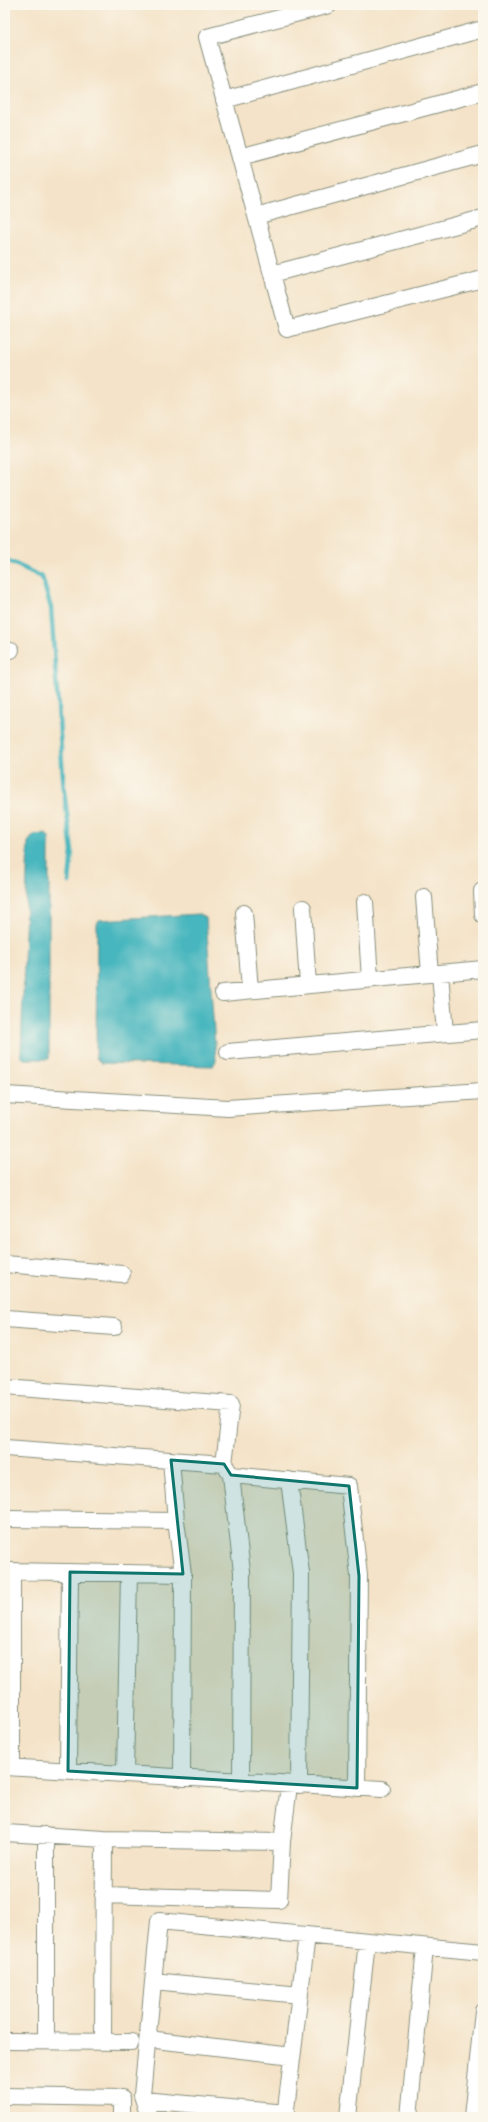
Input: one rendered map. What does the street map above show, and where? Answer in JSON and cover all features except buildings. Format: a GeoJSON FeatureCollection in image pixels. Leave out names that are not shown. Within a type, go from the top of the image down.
{"type":"FeatureCollection","features":[{"type":"Feature","properties":{"kind":"street"},"geometry":{"type":"LineString","coordinates":[[329,5],[207,38],[287,329],[483,279]]}},
{"type":"Feature","properties":{"kind":"street"},"geometry":{"type":"LineString","coordinates":[[224,100],[483,29]]}},
{"type":"Feature","properties":{"kind":"street"},"geometry":{"type":"LineString","coordinates":[[240,157],[483,92]]}},
{"type":"Feature","properties":{"kind":"street"},"geometry":{"type":"LineString","coordinates":[[256,216],[483,154]]}},
{"type":"Feature","properties":{"kind":"street"},"geometry":{"type":"LineString","coordinates":[[272,274],[483,218]]}},
{"type":"Feature","properties":{"kind":"street"},"geometry":{"type":"LineString","coordinates":[[482,891],[483,915]]}},
{"type":"Feature","properties":{"kind":"street"},"geometry":{"type":"LineString","coordinates":[[424,897],[445,1033]]}},
{"type":"Feature","properties":{"kind":"street"},"geometry":{"type":"LineString","coordinates":[[365,902],[370,979]]}},
{"type":"Feature","properties":{"kind":"street"},"geometry":{"type":"LineString","coordinates":[[303,908],[308,985]]}},
{"type":"Feature","properties":{"kind":"street"},"geometry":{"type":"LineString","coordinates":[[244,913],[250,990]]}},
{"type":"Feature","properties":{"kind":"street"},"geometry":{"type":"LineString","coordinates":[[223,992],[483,969]]}},
{"type":"Feature","properties":{"kind":"street"},"geometry":{"type":"LineString","coordinates":[[228,1052],[483,1030]]}},
{"type":"Feature","properties":{"kind":"street"},"geometry":{"type":"LineString","coordinates":[[5,1095],[228,1108],[483,1091]]}},
{"type":"Feature","properties":{"kind":"street"},"geometry":{"type":"LineString","coordinates":[[5,1264],[122,1274]]}},
{"type":"Feature","properties":{"kind":"street"},"geometry":{"type":"LineString","coordinates":[[5,1319],[114,1327]]}},
{"type":"Feature","properties":{"kind":"street"},"geometry":{"type":"LineString","coordinates":[[5,1388],[231,1404],[228,1470],[242,1572],[241,1782]]}},
{"type":"Feature","properties":{"kind":"street"},"geometry":{"type":"LineString","coordinates":[[5,1448],[171,1460],[288,1480],[349,1486],[359,1576],[357,1788]]}},
{"type":"Feature","properties":{"kind":"street"},"geometry":{"type":"LineString","coordinates":[[171,1460],[176,1521],[183,1574],[182,1778]]}},
{"type":"Feature","properties":{"kind":"street"},"geometry":{"type":"LineString","coordinates":[[103,1895],[279,1900],[282,1842],[294,1785],[300,1573],[288,1480]]}},
{"type":"Feature","properties":{"kind":"street"},"geometry":{"type":"LineString","coordinates":[[5,1518],[176,1521]]}},
{"type":"Feature","properties":{"kind":"street"},"geometry":{"type":"LineString","coordinates":[[183,1574],[8,1571],[9,1767],[241,1782],[382,1789]]}},
{"type":"Feature","properties":{"kind":"street"},"geometry":{"type":"LineString","coordinates":[[68,1771],[70,1572]]}},
{"type":"Feature","properties":{"kind":"street"},"geometry":{"type":"LineString","coordinates":[[125,1774],[129,1573]]}},
{"type":"Feature","properties":{"kind":"street"},"geometry":{"type":"LineString","coordinates":[[5,1833],[104,1838],[282,1842]]}},
{"type":"Feature","properties":{"kind":"street"},"geometry":{"type":"LineString","coordinates":[[46,1835],[46,2041]]}},
{"type":"Feature","properties":{"kind":"street"},"geometry":{"type":"LineString","coordinates":[[103,2041],[104,1838]]}},
{"type":"Feature","properties":{"kind":"street"},"geometry":{"type":"LineString","coordinates":[[149,2117],[142,2095],[159,1921],[483,1952]]}},
{"type":"Feature","properties":{"kind":"street"},"geometry":{"type":"LineString","coordinates":[[144,2100],[285,2115],[306,1935]]}},
{"type":"Feature","properties":{"kind":"street"},"geometry":{"type":"LineString","coordinates":[[348,2117],[367,1941]]}},
{"type":"Feature","properties":{"kind":"street"},"geometry":{"type":"LineString","coordinates":[[409,2117],[425,1947]]}},
{"type":"Feature","properties":{"kind":"street"},"geometry":{"type":"LineString","coordinates":[[153,1981],[300,1995]]}},
{"type":"Feature","properties":{"kind":"street"},"geometry":{"type":"LineString","coordinates":[[472,2117],[483,2011]]}},
{"type":"Feature","properties":{"kind":"street"},"geometry":{"type":"LineString","coordinates":[[148,2039],[292,2056]]}},
{"type":"Feature","properties":{"kind":"street"},"geometry":{"type":"LineString","coordinates":[[5,2041],[131,2042]]}},
{"type":"Feature","properties":{"kind":"street"},"geometry":{"type":"LineString","coordinates":[[5,2096],[122,2098],[122,2117]]}},
{"type":"Feature","properties":{"kind":"highlighted area"},"geometry":{"type":"Polygon","coordinates":[[[171,1460],[224,1464],[231,1475],[349,1486],[359,1576],[357,1788],[68,1771],[70,1572],[183,1574],[171,1460]]]}},
{"type":"Feature","properties":{"kind":"water"},"geometry":{"type":"Polygon","coordinates":[[[46,834],[49,838],[49,1059],[24,1059],[21,1056],[28,842],[34,835],[46,834]]]}},
{"type":"Feature","properties":{"kind":"water"},"geometry":{"type":"Polygon","coordinates":[[[199,914],[206,918],[216,1060],[213,1066],[101,1063],[96,1058],[97,924],[99,920],[199,914]]]}},
{"type":"Feature","properties":{"kind":"waterway"},"geometry":{"type":"LineString","coordinates":[[5,559],[42,577],[51,608],[64,791],[72,851],[69,882]]}}]}
